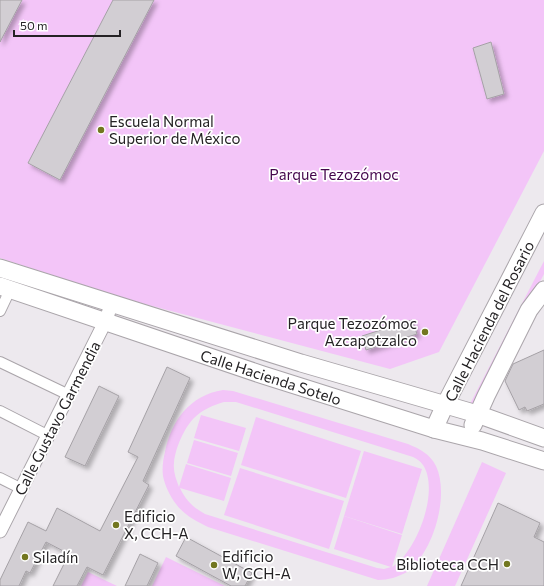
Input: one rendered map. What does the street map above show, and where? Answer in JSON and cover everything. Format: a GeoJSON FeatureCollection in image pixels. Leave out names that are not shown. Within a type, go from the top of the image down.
{"type":"FeatureCollection","features":[{"type":"Feature","properties":{"kind":"street","name":"Calle Hacienda del Rosario"},"geometry":{"type":"LineString","coordinates":[[434,429],[544,213]]}},
{"type":"Feature","properties":{"kind":"street","name":"Calle Hacienda Sotelo"},"geometry":{"type":"LineString","coordinates":[[0,268],[301,363],[477,414],[544,438]]}},
{"type":"Feature","properties":{"kind":"street","name":"Calle Hacienda Sotelo"},"geometry":{"type":"LineString","coordinates":[[5,288],[264,375],[434,429],[544,461]]}},
{"type":"Feature","properties":{"kind":"street"},"geometry":{"type":"LineString","coordinates":[[0,311],[5,288]]}},
{"type":"Feature","properties":{"kind":"street","name":"Calle Hacienda del Rosario"},"geometry":{"type":"LineString","coordinates":[[467,438],[477,414],[530,310],[544,290]]}},
{"type":"Feature","properties":{"kind":"street","name":"Calle Gustavo Garmendia"},"geometry":{"type":"LineString","coordinates":[[0,531],[105,322],[112,303]]}},
{"type":"Feature","properties":{"kind":"street"},"geometry":{"type":"LineString","coordinates":[[0,362],[69,395]]}},
{"type":"Feature","properties":{"kind":"street"},"geometry":{"type":"LineString","coordinates":[[0,411],[49,436]]}},
{"type":"Feature","properties":{"kind":"street"},"geometry":{"type":"LineString","coordinates":[[0,478],[22,489]]}},
{"type":"Feature","properties":{"kind":"green space","name":"Parque Tezozómoc"},"geometry":{"type":"Polygon","coordinates":[[[0,0],[544,0],[544,151],[439,352],[390,369],[122,298],[0,258],[0,0]]]}},
{"type":"Feature","properties":{"kind":"green space"},"geometry":{"type":"Polygon","coordinates":[[[544,261],[544,274],[475,405],[470,404],[544,261]]]}},
{"type":"Feature","properties":{"kind":"green space"},"geometry":{"type":"Polygon","coordinates":[[[223,390],[233,391],[408,444],[428,455],[434,462],[440,478],[440,508],[431,538],[424,552],[416,563],[407,572],[389,579],[378,580],[208,527],[186,515],[176,504],[166,487],[163,476],[163,461],[168,441],[177,420],[192,404],[201,397],[223,390]],[[224,402],[208,408],[190,422],[181,439],[176,451],[174,466],[179,487],[186,464],[231,478],[224,501],[180,488],[190,503],[205,514],[377,568],[384,569],[391,567],[334,549],[344,516],[402,535],[392,567],[401,559],[410,548],[417,535],[427,504],[429,489],[428,476],[421,462],[413,457],[236,402],[224,402]]]}},
{"type":"Feature","properties":{"kind":"green space"},"geometry":{"type":"Polygon","coordinates":[[[201,415],[246,428],[239,451],[194,438],[201,415]]]}},
{"type":"Feature","properties":{"kind":"green space"},"geometry":{"type":"Polygon","coordinates":[[[256,417],[361,451],[346,498],[241,465],[256,417]]]}},
{"type":"Feature","properties":{"kind":"green space"},"geometry":{"type":"Polygon","coordinates":[[[194,440],[238,453],[231,476],[187,463],[194,440]]]}},
{"type":"Feature","properties":{"kind":"green space"},"geometry":{"type":"Polygon","coordinates":[[[364,451],[422,469],[402,534],[344,516],[364,451]]]}},
{"type":"Feature","properties":{"kind":"green space"},"geometry":{"type":"Polygon","coordinates":[[[482,462],[506,473],[455,586],[427,586],[482,462]]]}},
{"type":"Feature","properties":{"kind":"green space"},"geometry":{"type":"Polygon","coordinates":[[[240,468],[344,501],[329,549],[224,515],[240,468]]]}},
{"type":"Feature","properties":{"kind":"green space"},"geometry":{"type":"Polygon","coordinates":[[[166,557],[225,586],[152,586],[166,557]]]}},
{"type":"Feature","properties":{"kind":"green space"},"geometry":{"type":"Polygon","coordinates":[[[88,572],[117,586],[81,586],[88,572]]]}},
{"type":"Feature","properties":{"kind":"building"},"geometry":{"type":"Polygon","coordinates":[[[0,0],[22,0],[0,42],[0,0]]]}},
{"type":"Feature","properties":{"kind":"building"},"geometry":{"type":"Polygon","coordinates":[[[113,0],[154,0],[60,180],[28,163],[113,0]]]}},
{"type":"Feature","properties":{"kind":"building"},"geometry":{"type":"Polygon","coordinates":[[[491,42],[504,94],[487,99],[473,48],[491,42]]]}},
{"type":"Feature","properties":{"kind":"building"},"geometry":{"type":"Polygon","coordinates":[[[412,320],[417,334],[366,350],[362,336],[412,320]]]}},
{"type":"Feature","properties":{"kind":"building"},"geometry":{"type":"Polygon","coordinates":[[[544,350],[544,404],[527,411],[525,407],[519,410],[505,381],[513,364],[544,350]]]}},
{"type":"Feature","properties":{"kind":"building"},"geometry":{"type":"Polygon","coordinates":[[[167,367],[190,378],[143,481],[149,485],[103,575],[87,567],[77,586],[53,586],[69,554],[46,542],[30,573],[26,571],[19,586],[0,586],[0,580],[28,522],[46,531],[57,508],[100,531],[138,457],[128,452],[167,367]]]}},
{"type":"Feature","properties":{"kind":"building"},"geometry":{"type":"Polygon","coordinates":[[[99,386],[119,396],[85,466],[65,457],[99,386]]]}},
{"type":"Feature","properties":{"kind":"building","name":"Biblioteca CCH"},"geometry":{"type":"Polygon","coordinates":[[[498,503],[540,523],[534,537],[544,542],[544,586],[461,586],[498,503]]]}},
{"type":"Feature","properties":{"kind":"building","name":"Edificio W, CCH-A"},"geometry":{"type":"Polygon","coordinates":[[[186,537],[252,573],[245,586],[231,586],[176,556],[186,537]]]}},
{"type":"Feature","properties":{"kind":"building"},"geometry":{"type":"Polygon","coordinates":[[[140,554],[158,563],[147,586],[125,586],[140,554]]]}},
{"type":"Feature","properties":{"kind":"place","name":"Escuela Normal Superior de México"},"geometry":{"type":"Point","coordinates":[101,130]}},
{"type":"Feature","properties":{"kind":"place","name":"Parque Tezozómoc Azcapotzalco"},"geometry":{"type":"Point","coordinates":[425,332]}},
{"type":"Feature","properties":{"kind":"place","name":"Edificio X, CCH-A"},"geometry":{"type":"Point","coordinates":[116,525]}},
{"type":"Feature","properties":{"kind":"place","name":"Siladín"},"geometry":{"type":"Point","coordinates":[25,557]}},
{"type":"Feature","properties":{"kind":"place","name":"Biblioteca CCH"},"geometry":{"type":"Point","coordinates":[507,564]}},
{"type":"Feature","properties":{"kind":"place","name":"Edificio W, CCH-A"},"geometry":{"type":"Point","coordinates":[214,565]}}]}
